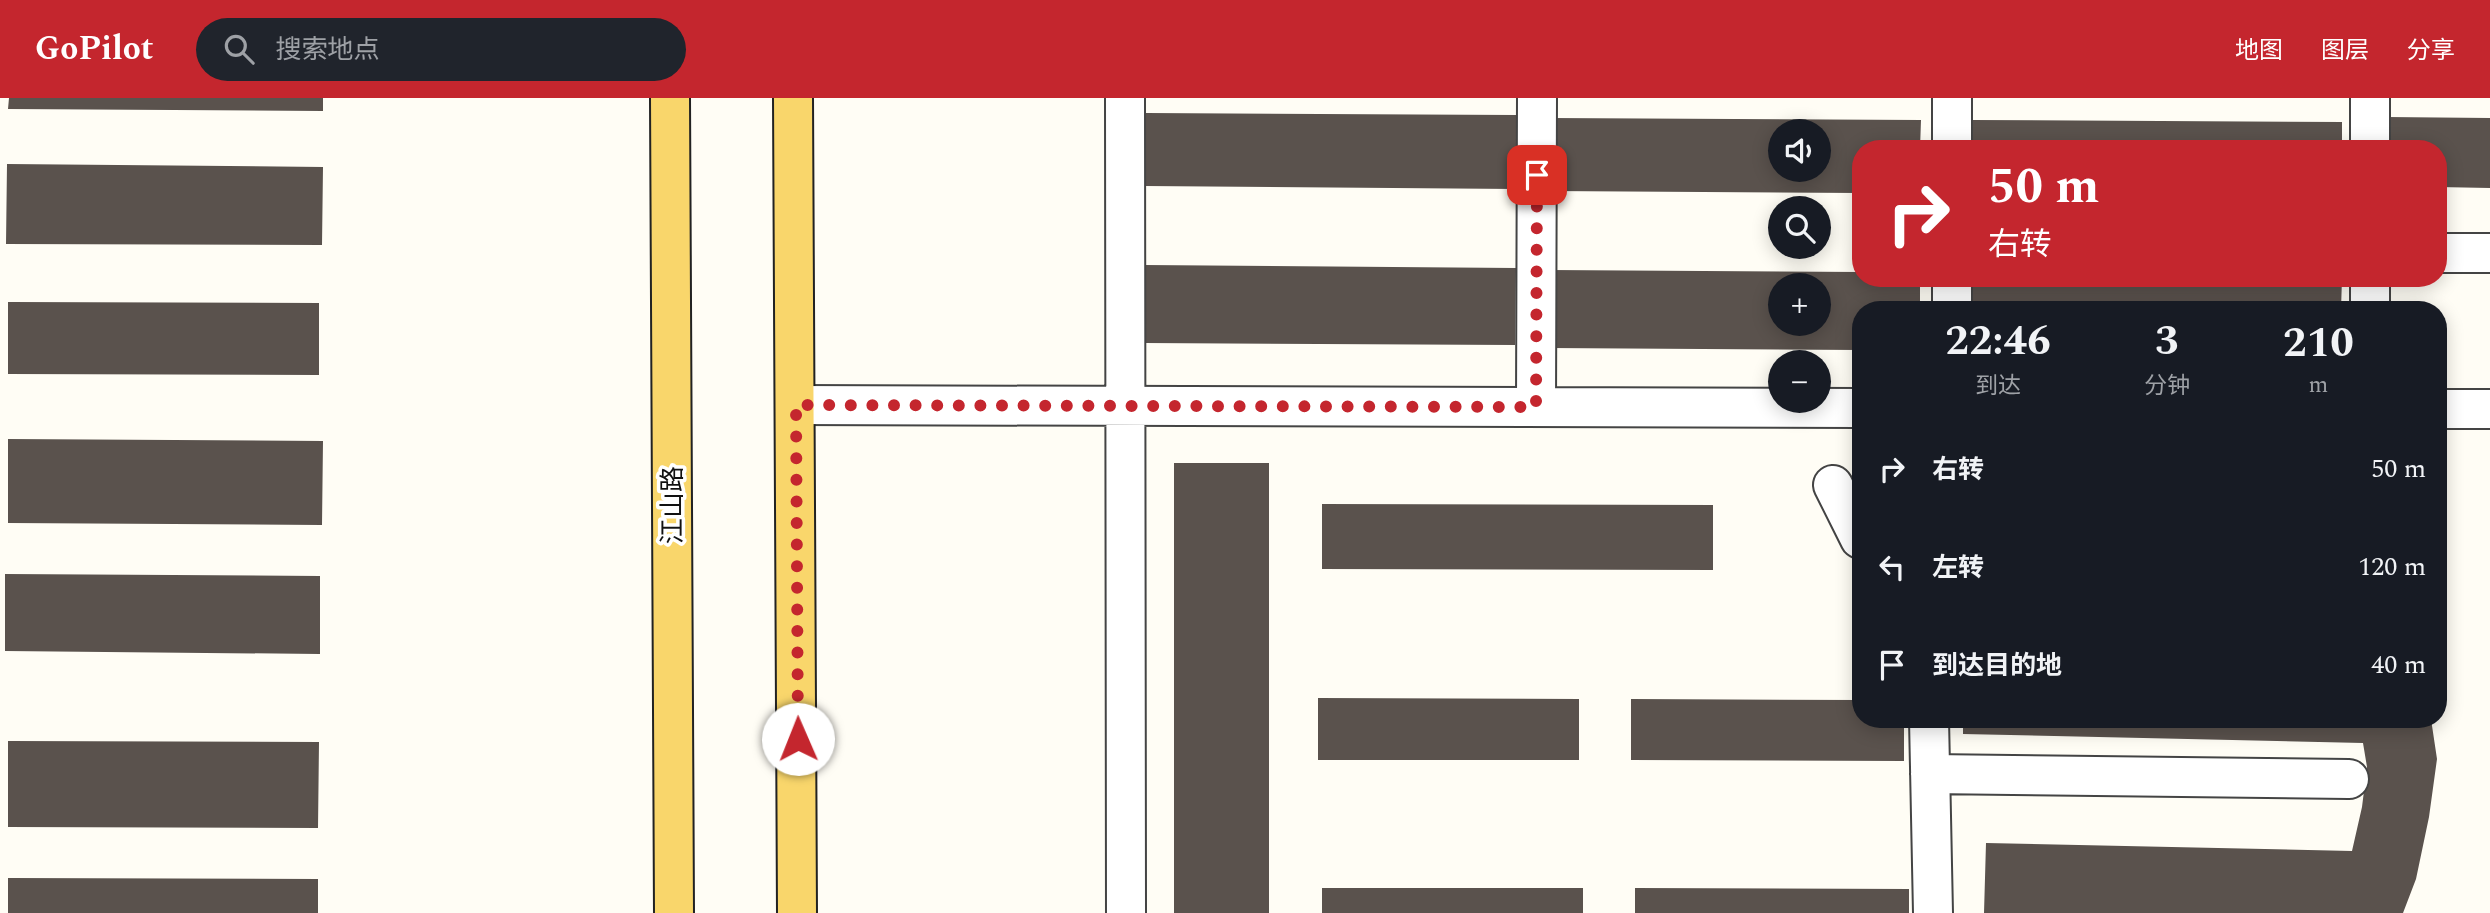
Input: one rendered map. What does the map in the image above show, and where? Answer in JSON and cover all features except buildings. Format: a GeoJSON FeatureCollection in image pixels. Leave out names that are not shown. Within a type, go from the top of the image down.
{"type":"FeatureCollection","features":[{"type":"Feature","properties":{"kind":"main road","name":"江山路"},"geometry":{"type":"LineString","coordinates":[[670,98],[674,913]]}},
{"type":"Feature","properties":{"kind":"main road"},"geometry":{"type":"LineString","coordinates":[[793,98],[797,913]]}},
{"type":"Feature","properties":{"kind":"street"},"geometry":{"type":"LineString","coordinates":[[1125,98],[1126,913]]}},
{"type":"Feature","properties":{"kind":"street"},"geometry":{"type":"LineString","coordinates":[[1536,407],[1537,98]]}},
{"type":"Feature","properties":{"kind":"street"},"geometry":{"type":"LineString","coordinates":[[1952,98],[1952,140]]}},
{"type":"Feature","properties":{"kind":"street"},"geometry":{"type":"LineString","coordinates":[[2370,98],[2370,140]]}},
{"type":"Feature","properties":{"kind":"street"},"geometry":{"type":"LineString","coordinates":[[2447,253],[2490,253]]}},
{"type":"Feature","properties":{"kind":"street"},"geometry":{"type":"LineString","coordinates":[[796,405],[1852,408]]}},
{"type":"Feature","properties":{"kind":"street"},"geometry":{"type":"LineString","coordinates":[[2447,409],[2490,409]]}},
{"type":"Feature","properties":{"kind":"street"},"geometry":{"type":"LineString","coordinates":[[1833,485],[1852,523]]}},
{"type":"Feature","properties":{"kind":"street"},"geometry":{"type":"LineString","coordinates":[[1929,728],[1933,913]]}},
{"type":"Feature","properties":{"kind":"street"},"geometry":{"type":"LineString","coordinates":[[1930,774],[2348,779]]}},
{"type":"Feature","properties":{"kind":"route"},"geometry":{"type":"LineString","coordinates":[[798,739],[796,405],[1536,407],[1537,175]]}}]}
